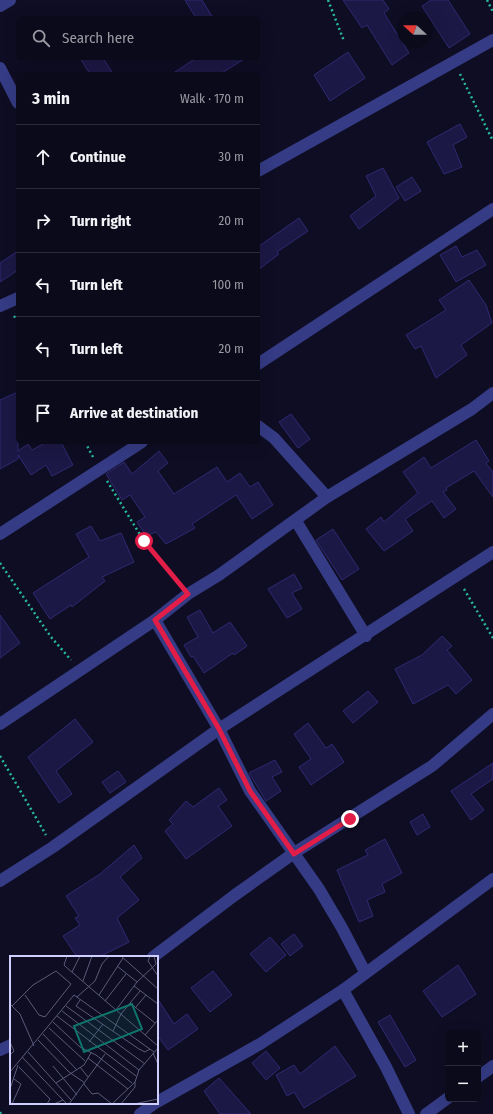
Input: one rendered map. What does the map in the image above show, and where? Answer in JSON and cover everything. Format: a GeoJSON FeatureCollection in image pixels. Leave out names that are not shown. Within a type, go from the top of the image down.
{"type":"FeatureCollection","features":[{"type":"Feature","properties":{"kind":"street"},"geometry":{"type":"LineString","coordinates":[[0,6],[10,0]]}},
{"type":"Feature","properties":{"kind":"street"},"geometry":{"type":"LineString","coordinates":[[260,170],[493,40]]}},
{"type":"Feature","properties":{"kind":"street"},"geometry":{"type":"LineString","coordinates":[[0,68],[16,99]]}},
{"type":"Feature","properties":{"kind":"street"},"geometry":{"type":"LineString","coordinates":[[260,363],[493,209]]}},
{"type":"Feature","properties":{"kind":"street"},"geometry":{"type":"LineString","coordinates":[[0,306],[16,299]]}},
{"type":"Feature","properties":{"kind":"street"},"geometry":{"type":"LineString","coordinates":[[0,724],[155,620],[188,594],[219,575],[296,521],[327,497],[472,409],[493,393]]}},
{"type":"Feature","properties":{"kind":"street"},"geometry":{"type":"LineString","coordinates":[[260,428],[274,438],[327,497]]}},
{"type":"Feature","properties":{"kind":"street"},"geometry":{"type":"LineString","coordinates":[[0,534],[139,444]]}},
{"type":"Feature","properties":{"kind":"street"},"geometry":{"type":"LineString","coordinates":[[296,521],[366,636]]}},
{"type":"Feature","properties":{"kind":"street"},"geometry":{"type":"LineString","coordinates":[[0,881],[53,847],[219,729],[366,636],[493,552]]}},
{"type":"Feature","properties":{"kind":"street"},"geometry":{"type":"LineString","coordinates":[[155,620],[219,729],[250,791],[319,889],[342,928],[365,972]]}},
{"type":"Feature","properties":{"kind":"street"},"geometry":{"type":"LineString","coordinates":[[154,956],[234,895],[294,854],[432,766],[493,714]]}},
{"type":"Feature","properties":{"kind":"street"},"geometry":{"type":"LineString","coordinates":[[158,1101],[260,1044],[343,990],[365,972],[437,922],[493,879]]}},
{"type":"Feature","properties":{"kind":"street"},"geometry":{"type":"LineString","coordinates":[[343,990],[386,1067],[408,1114]]}},
{"type":"Feature","properties":{"kind":"street"},"geometry":{"type":"LineString","coordinates":[[0,1050],[10,1045]]}},
{"type":"Feature","properties":{"kind":"street"},"geometry":{"type":"LineString","coordinates":[[481,1075],[493,1066]]}},
{"type":"Feature","properties":{"kind":"street"},"geometry":{"type":"LineString","coordinates":[[426,1114],[445,1100]]}},
{"type":"Feature","properties":{"kind":"street"},"geometry":{"type":"LineString","coordinates":[[140,1114],[153,1104]]}},
{"type":"Feature","properties":{"kind":"path"},"geometry":{"type":"LineString","coordinates":[[328,0],[344,41]]}},
{"type":"Feature","properties":{"kind":"path"},"geometry":{"type":"LineString","coordinates":[[487,0],[493,12]]}},
{"type":"Feature","properties":{"kind":"path"},"geometry":{"type":"LineString","coordinates":[[454,63],[493,141]]}},
{"type":"Feature","properties":{"kind":"path"},"geometry":{"type":"LineString","coordinates":[[86,444],[100,470],[144,541],[188,594]]}},
{"type":"Feature","properties":{"kind":"path"},"geometry":{"type":"LineString","coordinates":[[0,563],[51,637],[80,671]]}},
{"type":"Feature","properties":{"kind":"path"},"geometry":{"type":"LineString","coordinates":[[457,577],[493,638]]}},
{"type":"Feature","properties":{"kind":"path"},"geometry":{"type":"LineString","coordinates":[[0,756],[53,847]]}},
{"type":"Feature","properties":{"kind":"building"},"geometry":{"type":"Polygon","coordinates":[[[185,0],[202,0],[212,16],[195,16],[185,0]]]}},
{"type":"Feature","properties":{"kind":"building"},"geometry":{"type":"Polygon","coordinates":[[[343,0],[383,0],[389,9],[384,13],[397,34],[397,48],[406,48],[409,53],[392,65],[367,25],[362,28],[343,0]]]}},
{"type":"Feature","properties":{"kind":"building"},"geometry":{"type":"Polygon","coordinates":[[[431,0],[448,0],[470,34],[449,48],[433,23],[433,12],[426,12],[422,6],[431,0]]]}},
{"type":"Feature","properties":{"kind":"building"},"geometry":{"type":"Polygon","coordinates":[[[348,52],[365,78],[330,101],[314,75],[348,52]]]}},
{"type":"Feature","properties":{"kind":"building"},"geometry":{"type":"Polygon","coordinates":[[[81,60],[104,60],[112,72],[89,72],[81,60]]]}},
{"type":"Feature","properties":{"kind":"building"},"geometry":{"type":"Polygon","coordinates":[[[193,60],[243,60],[223,72],[175,72],[193,60]]]}},
{"type":"Feature","properties":{"kind":"building"},"geometry":{"type":"Polygon","coordinates":[[[460,124],[467,137],[453,145],[462,167],[444,174],[427,142],[460,124]]]}},
{"type":"Feature","properties":{"kind":"building"},"geometry":{"type":"Polygon","coordinates":[[[383,168],[399,198],[359,229],[350,216],[376,196],[366,176],[383,168]]]}},
{"type":"Feature","properties":{"kind":"building"},"geometry":{"type":"Polygon","coordinates":[[[412,177],[421,191],[405,201],[396,187],[412,177]]]}},
{"type":"Feature","properties":{"kind":"building"},"geometry":{"type":"Polygon","coordinates":[[[299,218],[308,231],[277,252],[279,254],[260,268],[260,246],[299,218]]]}},
{"type":"Feature","properties":{"kind":"building"},"geometry":{"type":"Polygon","coordinates":[[[456,246],[462,257],[477,250],[486,265],[456,282],[440,255],[456,246]]]}},
{"type":"Feature","properties":{"kind":"building"},"geometry":{"type":"Polygon","coordinates":[[[16,252],[16,271],[0,282],[0,263],[16,252]]]}},
{"type":"Feature","properties":{"kind":"building"},"geometry":{"type":"Polygon","coordinates":[[[469,280],[486,305],[492,323],[461,345],[467,355],[436,378],[421,346],[415,349],[406,335],[446,310],[439,300],[469,280]]]}},
{"type":"Feature","properties":{"kind":"building"},"geometry":{"type":"Polygon","coordinates":[[[16,393],[16,444],[18,444],[18,451],[28,444],[32,450],[43,444],[62,444],[73,465],[52,476],[46,465],[31,475],[18,455],[18,459],[0,469],[0,400],[16,393]]]}},
{"type":"Feature","properties":{"kind":"building"},"geometry":{"type":"Polygon","coordinates":[[[291,414],[310,439],[298,448],[279,422],[291,414]]]}},
{"type":"Feature","properties":{"kind":"building"},"geometry":{"type":"Polygon","coordinates":[[[476,440],[489,461],[486,463],[493,472],[493,497],[474,471],[446,488],[447,490],[443,492],[456,509],[444,518],[432,501],[405,519],[413,531],[384,551],[366,529],[381,517],[384,522],[418,493],[403,472],[424,457],[431,468],[476,440]]]}},
{"type":"Feature","properties":{"kind":"building"},"geometry":{"type":"Polygon","coordinates":[[[159,451],[168,463],[158,471],[174,494],[217,467],[227,482],[240,473],[250,487],[258,482],[273,505],[252,519],[236,495],[192,524],[195,528],[166,544],[156,532],[146,536],[137,522],[145,517],[130,495],[122,500],[106,474],[124,462],[132,474],[159,451]]]}},
{"type":"Feature","properties":{"kind":"building"},"geometry":{"type":"Polygon","coordinates":[[[91,526],[100,541],[121,533],[134,562],[102,577],[105,581],[72,607],[71,605],[50,619],[33,593],[89,557],[76,534],[91,526]]]}},
{"type":"Feature","properties":{"kind":"building"},"geometry":{"type":"Polygon","coordinates":[[[333,529],[359,569],[342,580],[316,540],[333,529]]]}},
{"type":"Feature","properties":{"kind":"building"},"geometry":{"type":"Polygon","coordinates":[[[294,574],[302,588],[292,593],[302,609],[287,618],[268,589],[294,574]]]}},
{"type":"Feature","properties":{"kind":"building"},"geometry":{"type":"Polygon","coordinates":[[[200,610],[213,633],[230,622],[247,646],[234,655],[233,653],[204,673],[193,656],[191,657],[184,645],[198,637],[187,617],[200,610]]]}},
{"type":"Feature","properties":{"kind":"building"},"geometry":{"type":"Polygon","coordinates":[[[0,615],[20,643],[0,658],[0,615]]]}},
{"type":"Feature","properties":{"kind":"building"},"geometry":{"type":"Polygon","coordinates":[[[442,636],[452,646],[447,650],[472,680],[456,694],[448,685],[413,704],[395,669],[422,655],[442,636]]]}},
{"type":"Feature","properties":{"kind":"building"},"geometry":{"type":"Polygon","coordinates":[[[368,691],[378,702],[353,723],[343,711],[368,691]]]}},
{"type":"Feature","properties":{"kind":"building"},"geometry":{"type":"Polygon","coordinates":[[[75,719],[93,742],[56,771],[72,794],[59,803],[28,757],[75,719]]]}},
{"type":"Feature","properties":{"kind":"building"},"geometry":{"type":"Polygon","coordinates":[[[308,723],[326,748],[332,744],[344,762],[311,785],[299,767],[311,759],[294,734],[308,723]]]}},
{"type":"Feature","properties":{"kind":"building"},"geometry":{"type":"Polygon","coordinates":[[[275,760],[282,772],[272,777],[281,791],[266,801],[249,773],[275,760]]]}},
{"type":"Feature","properties":{"kind":"building"},"geometry":{"type":"Polygon","coordinates":[[[493,763],[493,779],[471,794],[484,810],[471,820],[451,791],[493,763]]]}},
{"type":"Feature","properties":{"kind":"building"},"geometry":{"type":"Polygon","coordinates":[[[118,771],[126,782],[110,793],[102,782],[118,771]]]}},
{"type":"Feature","properties":{"kind":"building"},"geometry":{"type":"Polygon","coordinates":[[[219,788],[227,800],[218,806],[232,826],[186,859],[165,831],[173,824],[169,820],[186,801],[193,807],[219,788]]]}},
{"type":"Feature","properties":{"kind":"building"},"geometry":{"type":"Polygon","coordinates":[[[423,814],[430,827],[417,835],[410,822],[423,814]]]}},
{"type":"Feature","properties":{"kind":"building"},"geometry":{"type":"Polygon","coordinates":[[[385,839],[402,873],[382,884],[385,892],[367,900],[373,916],[359,922],[337,870],[368,855],[365,850],[385,839]]]}},
{"type":"Feature","properties":{"kind":"building"},"geometry":{"type":"Polygon","coordinates":[[[134,845],[142,858],[120,877],[139,900],[117,918],[129,942],[101,956],[76,956],[63,936],[80,925],[75,918],[79,916],[66,896],[100,874],[134,845]]]}},
{"type":"Feature","properties":{"kind":"building"},"geometry":{"type":"Polygon","coordinates":[[[294,934],[303,946],[290,956],[281,944],[294,934]]]}},
{"type":"Feature","properties":{"kind":"building"},"geometry":{"type":"Polygon","coordinates":[[[270,937],[286,955],[266,972],[250,954],[270,937]]]}},
{"type":"Feature","properties":{"kind":"building"},"geometry":{"type":"Polygon","coordinates":[[[458,965],[476,994],[442,1017],[423,991],[458,965]]]}},
{"type":"Feature","properties":{"kind":"building"},"geometry":{"type":"Polygon","coordinates":[[[213,971],[232,995],[210,1012],[191,988],[213,971]]]}},
{"type":"Feature","properties":{"kind":"building"},"geometry":{"type":"Polygon","coordinates":[[[158,1000],[174,1024],[187,1014],[198,1029],[168,1050],[158,1036],[158,1000]]]}},
{"type":"Feature","properties":{"kind":"building"},"geometry":{"type":"Polygon","coordinates":[[[390,1015],[416,1060],[405,1067],[378,1022],[390,1015]]]}},
{"type":"Feature","properties":{"kind":"building"},"geometry":{"type":"Polygon","coordinates":[[[335,1046],[356,1076],[304,1108],[294,1092],[287,1096],[276,1075],[294,1065],[300,1074],[335,1046]]]}},
{"type":"Feature","properties":{"kind":"building"},"geometry":{"type":"Polygon","coordinates":[[[266,1051],[280,1068],[266,1080],[252,1063],[266,1051]]]}},
{"type":"Feature","properties":{"kind":"building"},"geometry":{"type":"Polygon","coordinates":[[[219,1078],[251,1114],[220,1114],[204,1091],[219,1078]]]}},
{"type":"Feature","properties":{"kind":"route"},"geometry":{"type":"LineString","coordinates":[[144,541],[188,594],[155,620],[219,729],[250,791],[294,854],[350,819]]}}]}
